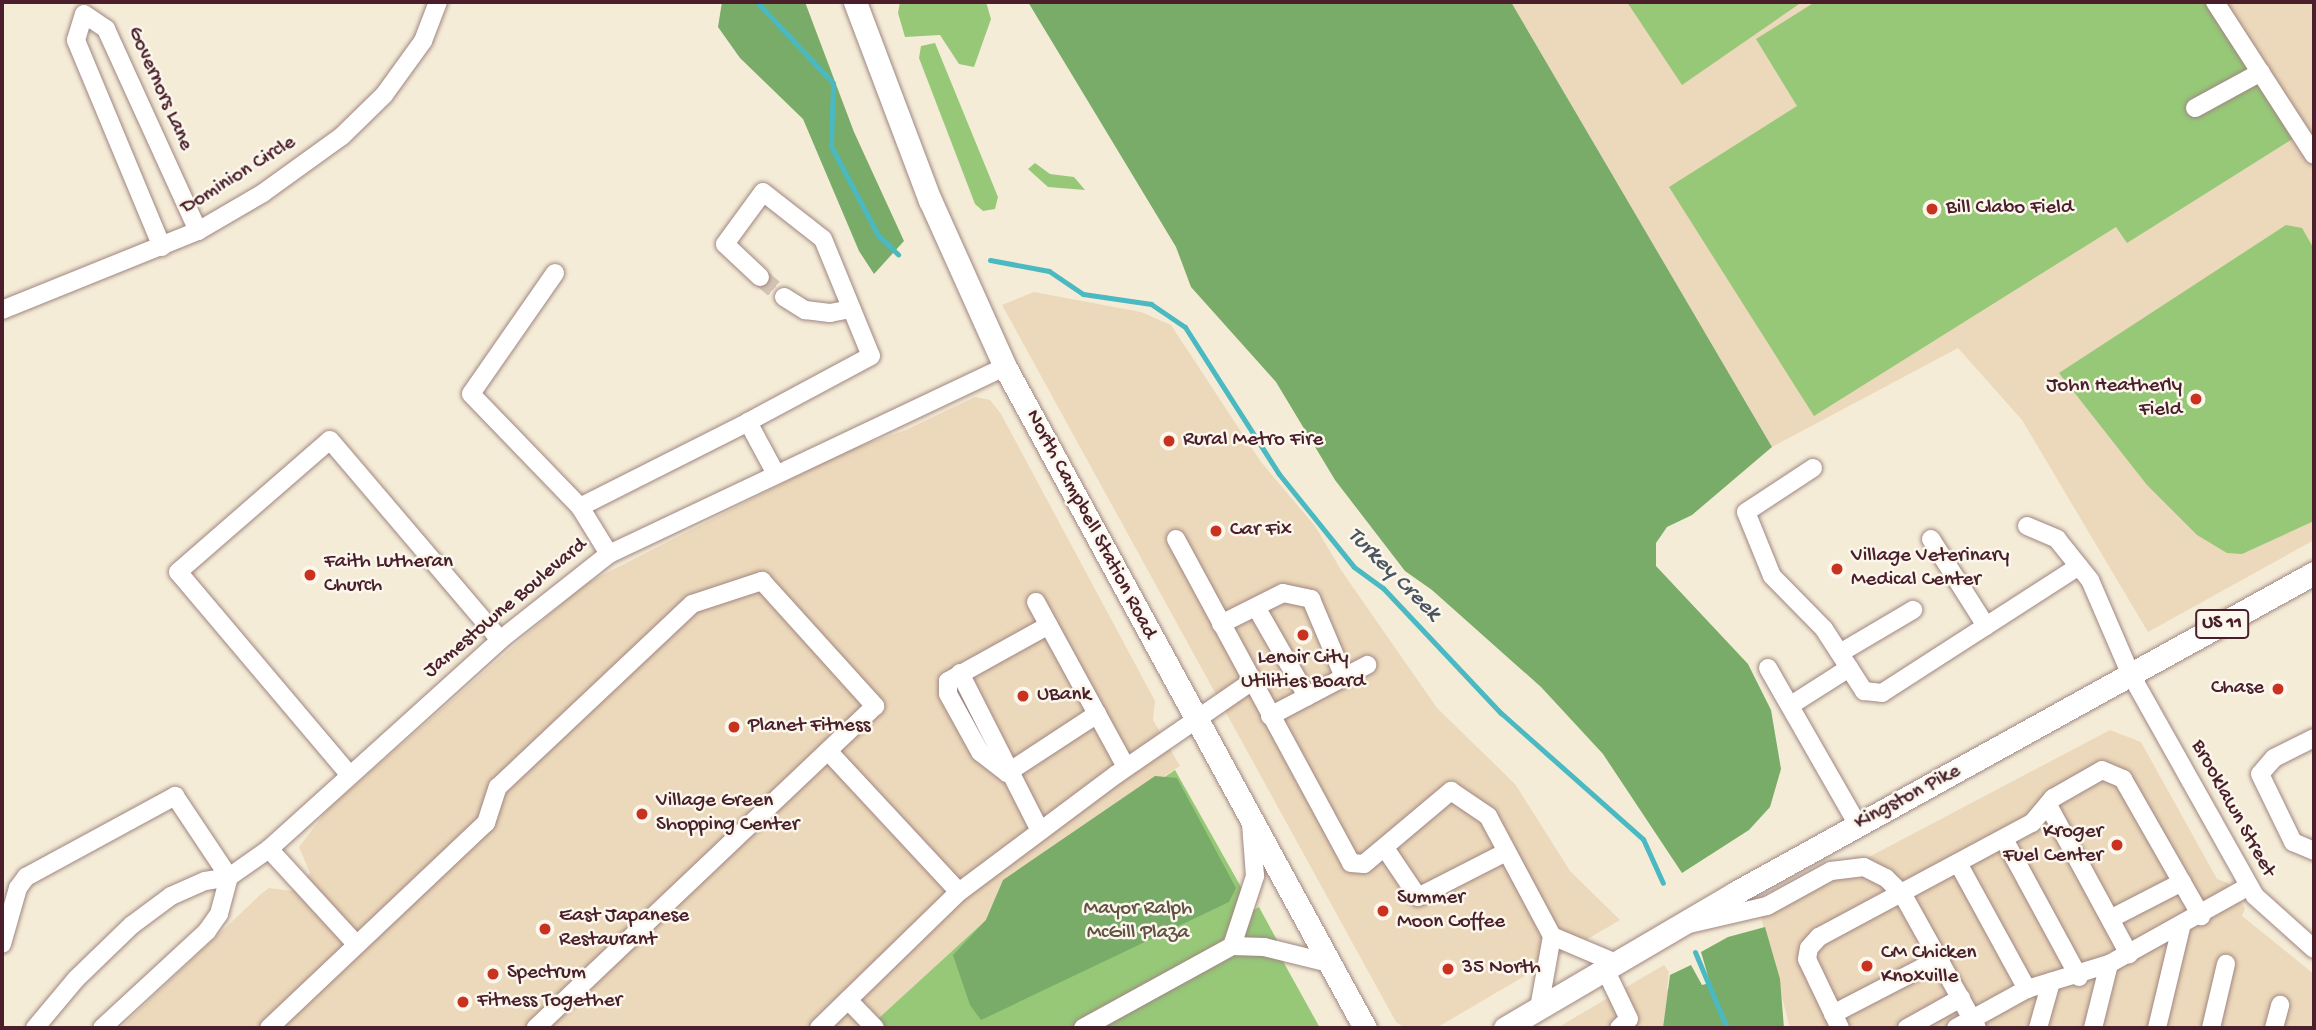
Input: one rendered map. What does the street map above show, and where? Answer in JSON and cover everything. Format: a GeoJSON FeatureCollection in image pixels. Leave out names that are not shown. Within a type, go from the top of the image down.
{"type":"FeatureCollection","features":[{"type":"Feature","properties":{"kind":"main road","name":"North Campbell Station Road"},"geometry":{"type":"LineString","coordinates":[[855,2],[930,200],[1005,367],[1194,719],[1365,1028]]}},
{"type":"Feature","properties":{"kind":"main road","name":"Kingston Pike"},"geometry":{"type":"LineString","coordinates":[[1505,1028],[1677,926],[2314,573]]}},
{"type":"Feature","properties":{"kind":"street","name":"Dominion Circle"},"geometry":{"type":"LineString","coordinates":[[2,310],[198,231],[263,193],[342,136],[384,95],[423,41],[439,2]]}},
{"type":"Feature","properties":{"kind":"street"},"geometry":{"type":"LineString","coordinates":[[2215,2],[2314,155]]}},
{"type":"Feature","properties":{"kind":"street","name":"Governors Lane"},"geometry":{"type":"LineString","coordinates":[[162,247],[76,40],[84,14],[106,29],[198,231]]}},
{"type":"Feature","properties":{"kind":"street"},"geometry":{"type":"LineString","coordinates":[[2195,108],[2261,72]]}},
{"type":"Feature","properties":{"kind":"street"},"geometry":{"type":"LineString","coordinates":[[580,507],[871,356],[823,239],[763,192],[725,244],[760,277]]}},
{"type":"Feature","properties":{"kind":"street"},"geometry":{"type":"LineString","coordinates":[[555,273],[471,394],[580,507],[609,554]]}},
{"type":"Feature","properties":{"kind":"street"},"geometry":{"type":"LineString","coordinates":[[784,297],[805,310],[830,313],[851,309]]}},
{"type":"Feature","properties":{"kind":"street","name":"Jamestowne Boulevard"},"geometry":{"type":"LineString","coordinates":[[36,1028],[84,970],[132,925],[186,888],[229,877],[269,849],[348,773],[499,640],[609,554],[1005,367]]}},
{"type":"Feature","properties":{"kind":"street"},"geometry":{"type":"LineString","coordinates":[[748,422],[776,474]]}},
{"type":"Feature","properties":{"kind":"street"},"geometry":{"type":"LineString","coordinates":[[348,773],[178,572],[198,554],[330,440],[499,640]]}},
{"type":"Feature","properties":{"kind":"street"},"geometry":{"type":"LineString","coordinates":[[1813,468],[1746,512],[1772,576],[1824,629],[1864,691],[1882,693],[2079,566]]}},
{"type":"Feature","properties":{"kind":"street","name":"Brooklawn Street"},"geometry":{"type":"LineString","coordinates":[[2027,526],[2057,539],[2079,566],[2100,598],[2131,675],[2249,886],[2314,948]]}},
{"type":"Feature","properties":{"kind":"street"},"geometry":{"type":"LineString","coordinates":[[1175,539],[1351,863],[1364,864],[1451,791],[1488,816],[1552,936],[1611,966],[1629,1019],[1619,1028]]}},
{"type":"Feature","properties":{"kind":"street"},"geometry":{"type":"LineString","coordinates":[[1931,539],[1986,626]]}},
{"type":"Feature","properties":{"kind":"street"},"geometry":{"type":"LineString","coordinates":[[269,1028],[355,943],[486,823],[498,787],[692,604],[762,582],[875,706],[537,1028]]}},
{"type":"Feature","properties":{"kind":"street"},"geometry":{"type":"LineString","coordinates":[[1221,624],[1289,592],[1311,599],[1344,677]]}},
{"type":"Feature","properties":{"kind":"street"},"geometry":{"type":"LineString","coordinates":[[1036,602],[1126,767]]}},
{"type":"Feature","properties":{"kind":"street"},"geometry":{"type":"LineString","coordinates":[[1256,607],[1307,696]]}},
{"type":"Feature","properties":{"kind":"street"},"geometry":{"type":"LineString","coordinates":[[1791,705],[1844,661],[1913,610]]}},
{"type":"Feature","properties":{"kind":"street"},"geometry":{"type":"LineString","coordinates":[[1040,831],[1007,773],[980,752],[948,694],[948,681],[1049,625]]}},
{"type":"Feature","properties":{"kind":"street"},"geometry":{"type":"LineString","coordinates":[[1270,716],[1367,665]]}},
{"type":"Feature","properties":{"kind":"street"},"geometry":{"type":"LineString","coordinates":[[1768,668],[1858,825]]}},
{"type":"Feature","properties":{"kind":"street"},"geometry":{"type":"LineString","coordinates":[[818,1028],[959,892],[1126,767],[1251,682]]}},
{"type":"Feature","properties":{"kind":"street"},"geometry":{"type":"LineString","coordinates":[[1007,773],[1097,713]]}},
{"type":"Feature","properties":{"kind":"street"},"geometry":{"type":"LineString","coordinates":[[2314,738],[2261,768],[2263,788],[2293,842],[2314,851]]}},
{"type":"Feature","properties":{"kind":"street"},"geometry":{"type":"LineString","coordinates":[[828,751],[959,892]]}},
{"type":"Feature","properties":{"kind":"street"},"geometry":{"type":"LineString","coordinates":[[1941,958],[1837,1021],[1810,969],[1808,948],[1819,937],[1903,895],[2032,823],[2048,805],[2102,770],[2118,773],[2202,916]]}},
{"type":"Feature","properties":{"kind":"street"},"geometry":{"type":"LineString","coordinates":[[2,944],[18,888],[26,877],[175,796],[229,877],[219,914],[207,931],[102,1028]]}},
{"type":"Feature","properties":{"kind":"street"},"geometry":{"type":"LineString","coordinates":[[2048,805],[2129,954]]}},
{"type":"Feature","properties":{"kind":"street"},"geometry":{"type":"LineString","coordinates":[[1232,946],[1255,876],[1251,821]]}},
{"type":"Feature","properties":{"kind":"street"},"geometry":{"type":"LineString","coordinates":[[2004,839],[2079,977]]}},
{"type":"Feature","properties":{"kind":"street"},"geometry":{"type":"LineString","coordinates":[[1385,848],[1418,897],[1506,852]]}},
{"type":"Feature","properties":{"kind":"street"},"geometry":{"type":"LineString","coordinates":[[269,849],[355,943]]}},
{"type":"Feature","properties":{"kind":"street"},"geometry":{"type":"LineString","coordinates":[[1958,863],[2027,989]]}},
{"type":"Feature","properties":{"kind":"street"},"geometry":{"type":"LineString","coordinates":[[1677,926],[1767,906],[1844,867],[1877,872],[1903,895],[1941,958],[1975,1024]]}},
{"type":"Feature","properties":{"kind":"street"},"geometry":{"type":"LineString","coordinates":[[2110,919],[2182,883]]}},
{"type":"Feature","properties":{"kind":"street"},"geometry":{"type":"LineString","coordinates":[[1956,1028],[1975,1024],[2027,989],[2079,977],[2109,964],[2181,928],[2249,886]]}},
{"type":"Feature","properties":{"kind":"street"},"geometry":{"type":"LineString","coordinates":[[2157,1028],[2181,928]]}},
{"type":"Feature","properties":{"kind":"street"},"geometry":{"type":"LineString","coordinates":[[1539,1008],[1552,936]]}},
{"type":"Feature","properties":{"kind":"street"},"geometry":{"type":"LineString","coordinates":[[1083,1028],[1232,946],[1264,947],[1329,964]]}},
{"type":"Feature","properties":{"kind":"street"},"geometry":{"type":"LineString","coordinates":[[2093,1028],[2109,964]]}},
{"type":"Feature","properties":{"kind":"street"},"geometry":{"type":"LineString","coordinates":[[2211,1028],[2226,964]]}},
{"type":"Feature","properties":{"kind":"street"},"geometry":{"type":"LineString","coordinates":[[2038,1028],[2050,982]]}},
{"type":"Feature","properties":{"kind":"street"},"geometry":{"type":"LineString","coordinates":[[1907,1028],[1961,998]]}},
{"type":"Feature","properties":{"kind":"street"},"geometry":{"type":"LineString","coordinates":[[848,1000],[875,1028]]}},
{"type":"Feature","properties":{"kind":"street"},"geometry":{"type":"LineString","coordinates":[[2274,1028],[2280,1005]]}},
{"type":"Feature","properties":{"kind":"shaded area"},"geometry":{"type":"Polygon","coordinates":[[[1511,2],[2314,2],[2314,540],[2148,632],[2022,420],[1958,348],[1772,447],[1511,2]]]}},
{"type":"Feature","properties":{"kind":"shaded area"},"geometry":{"type":"Polygon","coordinates":[[[1034,292],[1141,312],[1171,325],[1261,462],[1315,526],[1341,570],[1437,708],[1515,784],[1570,871],[1620,920],[1436,1028],[1405,1028],[1396,1022],[1002,305],[1034,292]]]}},
{"type":"Feature","properties":{"kind":"shaded area","name":"Village Green Shopping Center"},"geometry":{"type":"Polygon","coordinates":[[[975,397],[990,400],[1001,414],[1155,701],[1153,720],[1180,766],[1109,812],[997,894],[986,920],[868,1028],[120,1028],[261,894],[269,888],[291,891],[310,873],[299,847],[328,809],[583,585],[848,450],[906,430],[975,397]]]}},
{"type":"Feature","properties":{"kind":"shaded area"},"geometry":{"type":"Polygon","coordinates":[[[2110,730],[2141,742],[2217,879],[2228,883],[2245,908],[2242,916],[2314,974],[2314,1028],[1790,1028],[1761,917],[1834,879],[1861,878],[1867,858],[2110,730]]]}},
{"type":"Feature","properties":{"kind":"shaded area"},"geometry":{"type":"Polygon","coordinates":[[[1664,965],[1669,972],[1667,988],[1681,1014],[1674,1028],[1557,1028],[1664,965]]]}},
{"type":"Feature","properties":{"kind":"green space"},"geometry":{"type":"Polygon","coordinates":[[[722,2],[805,2],[854,132],[904,241],[874,274],[859,251],[803,119],[740,58],[718,27],[722,2]]]}},
{"type":"Feature","properties":{"kind":"green space"},"geometry":{"type":"Polygon","coordinates":[[[900,2],[986,2],[991,19],[974,67],[959,64],[940,35],[905,37],[898,13],[900,2]]]}},
{"type":"Feature","properties":{"kind":"green space"},"geometry":{"type":"Polygon","coordinates":[[[1028,2],[1511,2],[1772,447],[1692,515],[1667,527],[1656,543],[1656,566],[1748,664],[1771,710],[1781,769],[1770,807],[1749,830],[1682,873],[1603,754],[1541,687],[1432,590],[1405,571],[1335,480],[1276,382],[1191,287],[1176,247],[1028,2]]]}},
{"type":"Feature","properties":{"kind":"green space"},"geometry":{"type":"Polygon","coordinates":[[[1627,2],[1802,2],[1682,85],[1627,2]]]}},
{"type":"Feature","properties":{"kind":"green space","name":"Bill Clabo Field"},"geometry":{"type":"Polygon","coordinates":[[[1815,2],[2207,2],[2294,138],[2127,243],[2116,227],[1814,416],[1669,187],[1797,106],[1756,39],[1815,2]]]}},
{"type":"Feature","properties":{"kind":"green space"},"geometry":{"type":"Polygon","coordinates":[[[935,43],[998,197],[995,209],[983,211],[975,204],[919,58],[921,46],[935,43]]]}},
{"type":"Feature","properties":{"kind":"green space"},"geometry":{"type":"Polygon","coordinates":[[[1035,163],[1050,174],[1074,177],[1085,190],[1048,187],[1028,169],[1035,163]]]}},
{"type":"Feature","properties":{"kind":"green space","name":"John Heatherly Field"},"geometry":{"type":"Polygon","coordinates":[[[2286,225],[2302,228],[2314,249],[2314,521],[2242,554],[2227,553],[2197,535],[2147,485],[2059,373],[2286,225]]]}},
{"type":"Feature","properties":{"kind":"green space","name":"Mayor Ralph McGill Plaza"},"geometry":{"type":"Polygon","coordinates":[[[1175,770],[1254,910],[1259,907],[1278,942],[1274,945],[1320,1028],[868,1028],[986,920],[997,894],[1007,883],[1175,770]]]}},
{"type":"Feature","properties":{"kind":"green space"},"geometry":{"type":"Polygon","coordinates":[[[1155,776],[1177,778],[1236,888],[1229,902],[981,1020],[970,1005],[953,955],[986,920],[1003,880],[1155,776]]]}},
{"type":"Feature","properties":{"kind":"green space"},"geometry":{"type":"Polygon","coordinates":[[[1765,927],[1780,979],[1784,1028],[1663,1028],[1670,975],[1691,965],[1702,985],[1710,983],[1701,952],[1728,937],[1765,927]]]}},
{"type":"Feature","properties":{"kind":"waterway","name":"Turkey Creek"},"geometry":{"type":"LineString","coordinates":[[757,2],[833,83],[831,146],[878,235],[898,254]]}},
{"type":"Feature","properties":{"kind":"waterway","name":"Turkey Creek"},"geometry":{"type":"LineString","coordinates":[[990,260],[1049,271],[1083,294],[1151,304],[1185,327],[1279,474],[1354,567],[1383,588],[1501,713],[1643,839],[1663,883]]}},
{"type":"Feature","properties":{"kind":"waterway","name":"Turkey Creek"},"geometry":{"type":"LineString","coordinates":[[1695,952],[1727,1028]]}},
{"type":"Feature","properties":{"kind":"tunnel"},"geometry":{"type":"LineString","coordinates":[[760,277],[784,297]]}},
{"type":"Feature","properties":{"kind":"place","name":"Bill Clabo Field"},"geometry":{"type":"Point","coordinates":[1932,209]}},
{"type":"Feature","properties":{"kind":"place","name":"John Heatherly Field"},"geometry":{"type":"Point","coordinates":[2196,399]}},
{"type":"Feature","properties":{"kind":"place","name":"Rural Metro Fire"},"geometry":{"type":"Point","coordinates":[1169,441]}},
{"type":"Feature","properties":{"kind":"place","name":"Car Fix"},"geometry":{"type":"Point","coordinates":[1216,531]}},
{"type":"Feature","properties":{"kind":"place","name":"Village Veterinary Medical Center"},"geometry":{"type":"Point","coordinates":[1837,569]}},
{"type":"Feature","properties":{"kind":"place","name":"Faith Lutheran Church"},"geometry":{"type":"Point","coordinates":[310,575]}},
{"type":"Feature","properties":{"kind":"place","name":"Lenoir City Utilities Board"},"geometry":{"type":"Point","coordinates":[1303,635]}},
{"type":"Feature","properties":{"kind":"place","name":"Chase"},"geometry":{"type":"Point","coordinates":[2278,689]}},
{"type":"Feature","properties":{"kind":"place","name":"UBank"},"geometry":{"type":"Point","coordinates":[1023,696]}},
{"type":"Feature","properties":{"kind":"place","name":"Planet Fitness"},"geometry":{"type":"Point","coordinates":[734,727]}},
{"type":"Feature","properties":{"kind":"place","name":"Village Green Shopping Center"},"geometry":{"type":"Point","coordinates":[642,814]}},
{"type":"Feature","properties":{"kind":"place","name":"Kroger Fuel Center"},"geometry":{"type":"Point","coordinates":[2117,845]}},
{"type":"Feature","properties":{"kind":"place","name":"Summer Moon Coffee"},"geometry":{"type":"Point","coordinates":[1383,911]}},
{"type":"Feature","properties":{"kind":"place","name":"East Japanese Restaurant"},"geometry":{"type":"Point","coordinates":[545,929]}},
{"type":"Feature","properties":{"kind":"place","name":"CM Chicken Knoxville"},"geometry":{"type":"Point","coordinates":[1867,966]}},
{"type":"Feature","properties":{"kind":"place","name":"35 North"},"geometry":{"type":"Point","coordinates":[1448,969]}},
{"type":"Feature","properties":{"kind":"place","name":"Spectrum"},"geometry":{"type":"Point","coordinates":[493,974]}},
{"type":"Feature","properties":{"kind":"place","name":"Fitness Together"},"geometry":{"type":"Point","coordinates":[463,1002]}}]}
